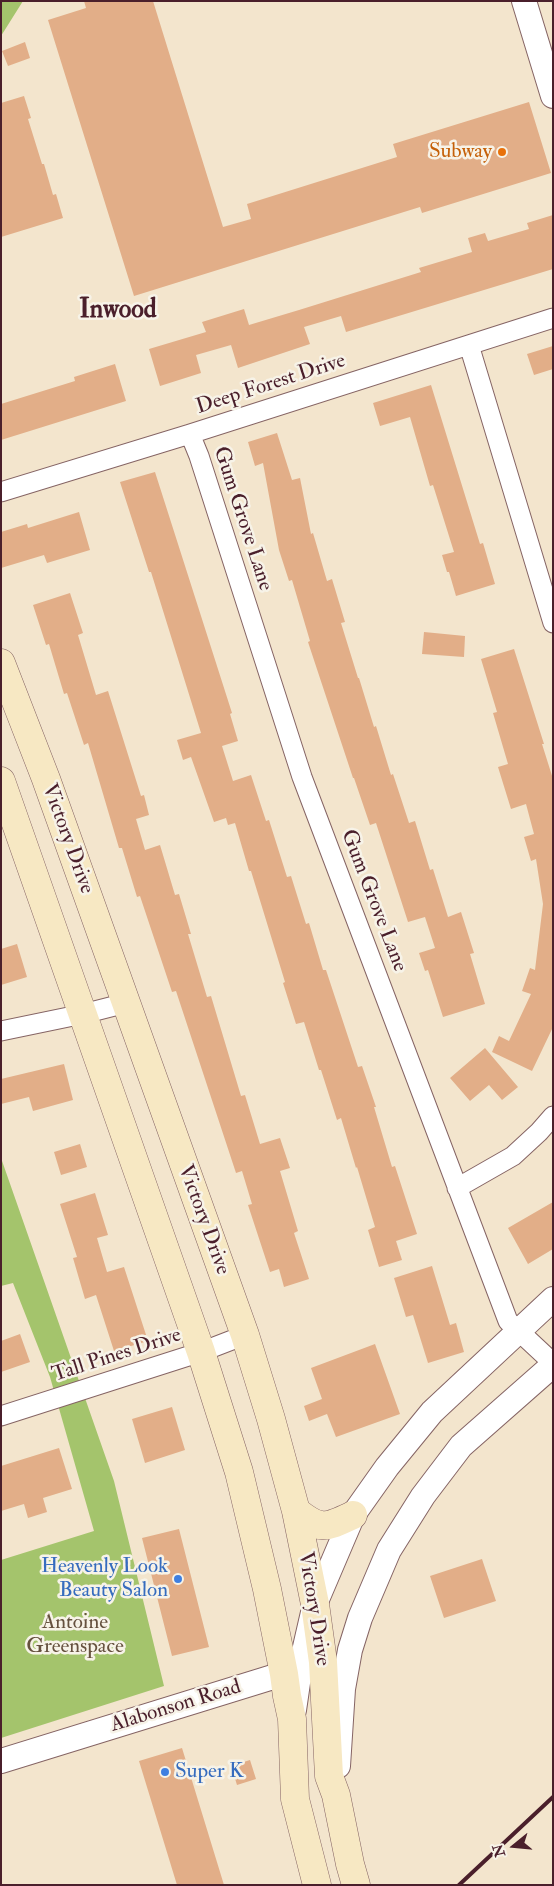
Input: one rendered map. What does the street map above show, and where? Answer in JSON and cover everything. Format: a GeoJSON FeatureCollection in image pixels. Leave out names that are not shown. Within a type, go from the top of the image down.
{"type":"FeatureCollection","features":[{"type":"Feature","properties":{"kind":"main road","name":"Victory Drive"},"geometry":{"type":"LineString","coordinates":[[1,663],[46,779],[244,1336],[271,1419],[296,1511],[315,1604],[302,1668],[287,1696],[292,1719],[295,1799],[317,1885]]}},
{"type":"Feature","properties":{"kind":"main road","name":"Victory Drive"},"geometry":{"type":"LineString","coordinates":[[1,781],[201,1352],[239,1472],[267,1588],[302,1668],[329,1776],[336,1794],[356,1885]]}},
{"type":"Feature","properties":{"kind":"main road"},"geometry":{"type":"LineString","coordinates":[[296,1511],[316,1525],[330,1526],[353,1515]]}},
{"type":"Feature","properties":{"kind":"street"},"geometry":{"type":"LineString","coordinates":[[524,1],[553,96]]}},
{"type":"Feature","properties":{"kind":"street","name":"Deep Forest Drive"},"geometry":{"type":"LineString","coordinates":[[1,492],[190,434],[553,318]]}},
{"type":"Feature","properties":{"kind":"street"},"geometry":{"type":"LineString","coordinates":[[470,345],[553,622]]}},
{"type":"Feature","properties":{"kind":"street","name":"Gum Grove Lane"},"geometry":{"type":"LineString","coordinates":[[190,434],[199,456],[302,777],[508,1321],[553,1364]]}},
{"type":"Feature","properties":{"kind":"street"},"geometry":{"type":"LineString","coordinates":[[1,1031],[126,1003]]}},
{"type":"Feature","properties":{"kind":"street"},"geometry":{"type":"LineString","coordinates":[[457,1188],[513,1156],[553,1116]]}},
{"type":"Feature","properties":{"kind":"street"},"geometry":{"type":"LineString","coordinates":[[315,1604],[353,1515],[387,1467],[432,1412],[553,1299]]}},
{"type":"Feature","properties":{"kind":"street","name":"Tall Pines Drive"},"geometry":{"type":"LineString","coordinates":[[1,1416],[201,1352],[244,1336]]}},
{"type":"Feature","properties":{"kind":"street"},"geometry":{"type":"LineString","coordinates":[[336,1794],[343,1689],[350,1650],[360,1618],[389,1550],[423,1496],[460,1446],[553,1364]]}},
{"type":"Feature","properties":{"kind":"street","name":"Alabonson Road"},"geometry":{"type":"LineString","coordinates":[[1,1761],[302,1668],[350,1650]]}},
{"type":"Feature","properties":{"kind":"green space"},"geometry":{"type":"Polygon","coordinates":[[[1,1],[23,1],[1,36],[1,1]]]}},
{"type":"Feature","properties":{"kind":"green space","name":"Antoine Greenspace"},"geometry":{"type":"Polygon","coordinates":[[[1,1158],[114,1481],[164,1686],[1,1738],[1,1560],[94,1531],[50,1377],[13,1283],[1,1286],[1,1158]]]}},
{"type":"Feature","properties":{"kind":"building"},"geometry":{"type":"Polygon","coordinates":[[[84,1],[153,1],[223,227],[251,219],[247,204],[397,157],[393,144],[529,102],[551,173],[422,213],[420,207],[134,296],[48,20],[86,8],[84,1]]]}},
{"type":"Feature","properties":{"kind":"building"},"geometry":{"type":"Polygon","coordinates":[[[25,42],[30,58],[8,66],[2,51],[25,42]]]}},
{"type":"Feature","properties":{"kind":"building"},"geometry":{"type":"Polygon","coordinates":[[[24,96],[31,118],[28,119],[42,164],[44,164],[53,195],[56,194],[63,218],[1,237],[1,103],[24,96]]]}},
{"type":"Feature","properties":{"kind":"building"},"geometry":{"type":"Polygon","coordinates":[[[553,215],[553,269],[346,332],[341,316],[304,327],[310,344],[238,368],[231,345],[196,355],[201,373],[160,386],[149,349],[206,332],[202,322],[244,309],[249,325],[299,310],[421,272],[419,268],[472,252],[468,238],[485,233],[488,241],[529,229],[527,223],[553,215]]]}},
{"type":"Feature","properties":{"kind":"building"},"geometry":{"type":"Polygon","coordinates":[[[553,346],[553,369],[534,375],[527,354],[553,346]]]}},
{"type":"Feature","properties":{"kind":"building"},"geometry":{"type":"Polygon","coordinates":[[[115,364],[126,401],[1,440],[1,404],[75,381],[74,377],[115,364]]]}},
{"type":"Feature","properties":{"kind":"building"},"geometry":{"type":"Polygon","coordinates":[[[431,385],[480,544],[483,543],[495,584],[456,596],[442,555],[454,552],[433,485],[430,486],[410,417],[380,426],[373,403],[431,385]]]}},
{"type":"Feature","properties":{"kind":"building"},"geometry":{"type":"Polygon","coordinates":[[[277,433],[292,480],[300,478],[311,534],[313,533],[327,581],[332,579],[345,622],[341,623],[391,775],[393,774],[409,823],[415,821],[430,870],[433,869],[448,917],[461,912],[474,953],[470,954],[485,1004],[443,1017],[428,970],[425,971],[419,953],[435,948],[425,917],[408,922],[376,823],[370,825],[308,642],[310,641],[292,580],[289,581],[279,550],[263,463],[255,466],[248,442],[277,433]]]}},
{"type":"Feature","properties":{"kind":"building"},"geometry":{"type":"Polygon","coordinates":[[[155,472],[232,713],[230,714],[238,741],[222,746],[233,781],[251,775],[266,821],[269,820],[287,877],[291,876],[306,924],[309,923],[323,970],[326,970],[358,1067],[362,1066],[376,1107],[374,1107],[392,1167],[395,1166],[417,1234],[396,1241],[402,1260],[379,1267],[368,1230],[375,1227],[357,1167],[341,1118],[337,1120],[304,1022],[296,1024],[283,983],[285,982],[235,823],[228,825],[226,818],[214,822],[191,757],[183,760],[177,740],[201,733],[151,572],[149,572],[120,482],[155,472]]]}},
{"type":"Feature","properties":{"kind":"building"},"geometry":{"type":"Polygon","coordinates":[[[79,512],[90,550],[47,563],[44,555],[1,568],[1,532],[27,524],[28,528],[79,512]]]}},
{"type":"Feature","properties":{"kind":"building"},"geometry":{"type":"Polygon","coordinates":[[[70,593],[83,633],[78,635],[96,695],[108,691],[141,796],[144,795],[149,815],[136,819],[145,850],[160,845],[175,895],[179,894],[191,934],[188,934],[207,997],[211,996],[241,1096],[245,1095],[260,1144],[280,1138],[290,1168],[280,1171],[298,1231],[294,1233],[309,1279],[284,1287],[279,1269],[270,1272],[248,1205],[252,1204],[242,1171],[236,1173],[176,991],[172,992],[140,896],[137,897],[122,848],[119,848],[88,743],[84,745],[67,693],[64,694],[49,644],[46,645],[33,605],[70,593]]]}},
{"type":"Feature","properties":{"kind":"building"},"geometry":{"type":"Polygon","coordinates":[[[424,632],[465,636],[464,657],[422,654],[424,632]]]}},
{"type":"Feature","properties":{"kind":"building"},"geometry":{"type":"Polygon","coordinates":[[[514,649],[553,779],[553,1027],[532,1071],[492,1052],[499,1036],[509,1041],[531,994],[522,991],[530,968],[535,970],[543,904],[536,859],[531,861],[524,837],[534,834],[526,804],[511,809],[498,767],[508,764],[493,713],[497,712],[481,659],[514,649]]]}},
{"type":"Feature","properties":{"kind":"building"},"geometry":{"type":"Polygon","coordinates":[[[17,944],[27,977],[1,985],[1,949],[17,944]]]}},
{"type":"Feature","properties":{"kind":"building"},"geometry":{"type":"Polygon","coordinates":[[[485,1048],[518,1087],[502,1100],[489,1085],[470,1101],[450,1078],[485,1048]]]}},
{"type":"Feature","properties":{"kind":"building"},"geometry":{"type":"Polygon","coordinates":[[[64,1064],[73,1100],[33,1111],[29,1097],[1,1104],[1,1079],[64,1064]]]}},
{"type":"Feature","properties":{"kind":"building"},"geometry":{"type":"Polygon","coordinates":[[[80,1144],[87,1167],[61,1175],[54,1152],[80,1144]]]}},
{"type":"Feature","properties":{"kind":"building"},"geometry":{"type":"Polygon","coordinates":[[[95,1193],[108,1235],[97,1238],[107,1272],[124,1267],[148,1341],[114,1351],[96,1295],[85,1299],[73,1258],[77,1257],[60,1204],[95,1193]]]}},
{"type":"Feature","properties":{"kind":"building"},"geometry":{"type":"Polygon","coordinates":[[[553,1202],[553,1249],[528,1264],[508,1228],[553,1202]]]}},
{"type":"Feature","properties":{"kind":"building"},"geometry":{"type":"Polygon","coordinates":[[[432,1266],[450,1325],[456,1323],[464,1352],[428,1363],[413,1315],[406,1317],[394,1278],[432,1266]]]}},
{"type":"Feature","properties":{"kind":"building"},"geometry":{"type":"Polygon","coordinates":[[[20,1334],[30,1362],[1,1372],[1,1341],[20,1334]]]}},
{"type":"Feature","properties":{"kind":"building"},"geometry":{"type":"Polygon","coordinates":[[[375,1344],[400,1414],[336,1437],[327,1414],[309,1421],[304,1406],[322,1399],[311,1368],[375,1344]]]}},
{"type":"Feature","properties":{"kind":"building"},"geometry":{"type":"Polygon","coordinates":[[[172,1407],[185,1450],[145,1463],[132,1419],[172,1407]]]}},
{"type":"Feature","properties":{"kind":"building"},"geometry":{"type":"Polygon","coordinates":[[[59,1448],[72,1489],[43,1498],[47,1512],[28,1518],[24,1504],[1,1511],[1,1466],[59,1448]]]}},
{"type":"Feature","properties":{"kind":"building"},"geometry":{"type":"Polygon","coordinates":[[[179,1529],[209,1647],[172,1656],[142,1538],[179,1529]]]}},
{"type":"Feature","properties":{"kind":"building"},"geometry":{"type":"Polygon","coordinates":[[[482,1559],[496,1601],[444,1618],[430,1576],[482,1559]]]}},
{"type":"Feature","properties":{"kind":"building"},"geometry":{"type":"Polygon","coordinates":[[[182,1748],[224,1885],[177,1885],[139,1761],[182,1748]]]}},
{"type":"Feature","properties":{"kind":"building"},"geometry":{"type":"Polygon","coordinates":[[[250,1760],[256,1779],[237,1785],[231,1766],[250,1760]]]}},
{"type":"Feature","properties":{"kind":"railway"},"geometry":{"type":"LineString","coordinates":[[459,1885],[553,1797]]}},
{"type":"Feature","properties":{"kind":"place","name":"Subway"},"geometry":{"type":"Point","coordinates":[502,152]}},
{"type":"Feature","properties":{"kind":"place","name":"Heavenly Look Beauty Salon"},"geometry":{"type":"Point","coordinates":[178,1579]}},
{"type":"Feature","properties":{"kind":"place","name":"Super K"},"geometry":{"type":"Point","coordinates":[165,1772]}},
{"type":"Feature","properties":{"kind":"district","name":"Inwood"},"geometry":{"type":"Point","coordinates":[118,311]}}]}
